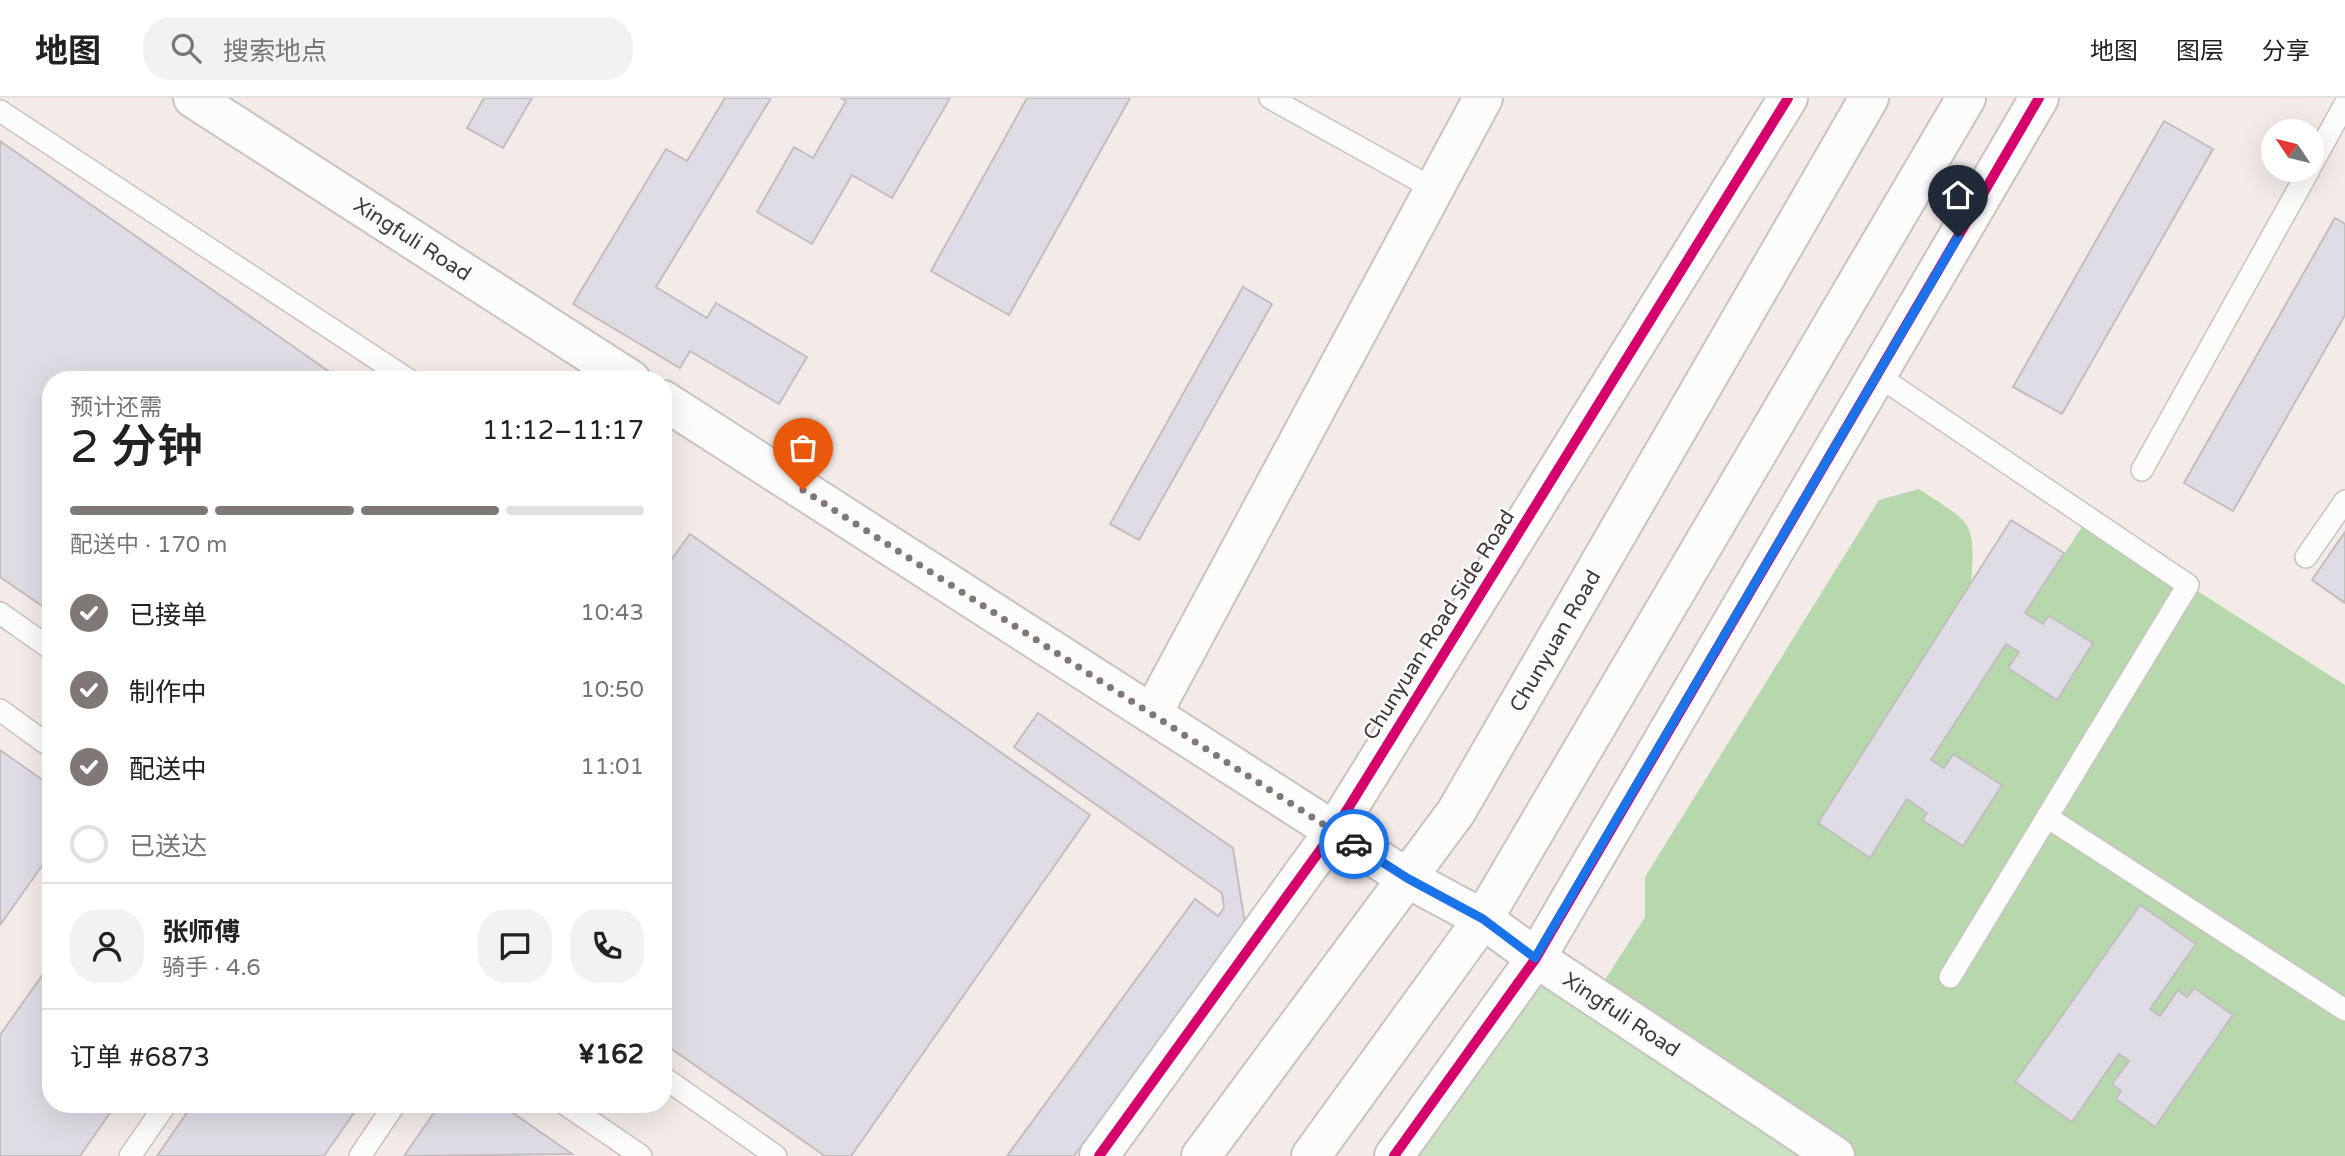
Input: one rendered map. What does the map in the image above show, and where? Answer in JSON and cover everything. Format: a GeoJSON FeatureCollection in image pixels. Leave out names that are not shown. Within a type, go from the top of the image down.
{"type":"FeatureCollection","features":[{"type":"Feature","properties":{"kind":"street","name":"Xingfuli Road"},"geometry":{"type":"LineString","coordinates":[[193,98],[617,371]]}},
{"type":"Feature","properties":{"kind":"street"},"geometry":{"type":"LineString","coordinates":[[1152,714],[1483,98]]}},
{"type":"Feature","properties":{"kind":"street","name":"Chunyuan Road Side Road"},"geometry":{"type":"LineString","coordinates":[[1099,1156],[1334,831],[1788,98]]}},
{"type":"Feature","properties":{"kind":"street","name":"Chunyuan Road"},"geometry":{"type":"LineString","coordinates":[[1201,1156],[1456,812],[1869,98]]}},
{"type":"Feature","properties":{"kind":"street"},"geometry":{"type":"LineString","coordinates":[[1311,1156],[1483,919],[1966,98]]}},
{"type":"Feature","properties":{"kind":"street"},"geometry":{"type":"LineString","coordinates":[[1394,1156],[1535,958],[2039,98]]}},
{"type":"Feature","properties":{"kind":"street","name":"Xingfuli Road"},"geometry":{"type":"LineString","coordinates":[[672,406],[1407,878],[1483,919],[1535,958],[1835,1156]]}},
{"type":"Feature","properties":{"kind":"lane"},"geometry":{"type":"LineString","coordinates":[[1270,98],[1434,189]]}},
{"type":"Feature","properties":{"kind":"lane"},"geometry":{"type":"LineString","coordinates":[[2324,142],[2345,104]]}},
{"type":"Feature","properties":{"kind":"lane"},"geometry":{"type":"LineString","coordinates":[[0,111],[395,371]]}},
{"type":"Feature","properties":{"kind":"lane"},"geometry":{"type":"LineString","coordinates":[[2142,470],[2301,182]]}},
{"type":"Feature","properties":{"kind":"lane"},"geometry":{"type":"LineString","coordinates":[[1877,376],[2188,585],[1950,977]]}},
{"type":"Feature","properties":{"kind":"lane"},"geometry":{"type":"LineString","coordinates":[[2306,557],[2345,500]]}},
{"type":"Feature","properties":{"kind":"lane"},"geometry":{"type":"LineString","coordinates":[[0,613],[42,643]]}},
{"type":"Feature","properties":{"kind":"lane"},"geometry":{"type":"LineString","coordinates":[[0,710],[42,740]]}},
{"type":"Feature","properties":{"kind":"lane"},"geometry":{"type":"LineString","coordinates":[[2047,817],[2345,1010]]}},
{"type":"Feature","properties":{"kind":"lane"},"geometry":{"type":"LineString","coordinates":[[672,1083],[776,1156]]}},
{"type":"Feature","properties":{"kind":"lane"},"geometry":{"type":"LineString","coordinates":[[130,1156],[160,1113]]}},
{"type":"Feature","properties":{"kind":"lane"},"geometry":{"type":"LineString","coordinates":[[360,1156],[389,1113]]}},
{"type":"Feature","properties":{"kind":"lane"},"geometry":{"type":"LineString","coordinates":[[576,1113],[619,1150],[641,1156]]}},
{"type":"Feature","properties":{"kind":"green space"},"geometry":{"type":"Polygon","coordinates":[[[1919,489],[1950,509],[1966,525],[1972,546],[1971,584],[1818,823],[1870,857],[1907,799],[1927,813],[1923,820],[1963,846],[2001,785],[1953,754],[1944,768],[1931,760],[2006,644],[2019,652],[2008,669],[2057,699],[2093,643],[2049,616],[2043,624],[2025,613],[2088,518],[2345,685],[2345,1156],[1835,1156],[1594,997],[1645,917],[1645,877],[1879,500],[1919,489]]]}},
{"type":"Feature","properties":{"kind":"green space"},"geometry":{"type":"Polygon","coordinates":[[[1536,958],[1835,1156],[1394,1156],[1536,958]]]}},
{"type":"Feature","properties":{"kind":"building"},"geometry":{"type":"Polygon","coordinates":[[[484,98],[532,98],[503,148],[467,128],[484,98]]]}},
{"type":"Feature","properties":{"kind":"building"},"geometry":{"type":"Polygon","coordinates":[[[725,98],[771,98],[656,287],[707,318],[716,303],[807,357],[779,404],[690,351],[680,368],[573,304],[666,149],[687,161],[725,98]]]}},
{"type":"Feature","properties":{"kind":"building"},"geometry":{"type":"Polygon","coordinates":[[[841,98],[950,98],[892,198],[852,175],[812,244],[757,212],[794,147],[813,158],[846,101],[841,98]]]}},
{"type":"Feature","properties":{"kind":"building"},"geometry":{"type":"Polygon","coordinates":[[[1027,98],[1130,98],[1009,315],[931,271],[1027,98]]]}},
{"type":"Feature","properties":{"kind":"building"},"geometry":{"type":"Polygon","coordinates":[[[2164,121],[2213,149],[2062,414],[2013,387],[2164,121]]]}},
{"type":"Feature","properties":{"kind":"building"},"geometry":{"type":"Polygon","coordinates":[[[0,141],[328,371],[42,371],[42,606],[0,577],[0,141]]]}},
{"type":"Feature","properties":{"kind":"building"},"geometry":{"type":"Polygon","coordinates":[[[2335,218],[2345,224],[2345,315],[2233,511],[2184,483],[2335,218]]]}},
{"type":"Feature","properties":{"kind":"building"},"geometry":{"type":"Polygon","coordinates":[[[1243,287],[1272,304],[1139,540],[1110,524],[1243,287]]]}},
{"type":"Feature","properties":{"kind":"building"},"geometry":{"type":"Polygon","coordinates":[[[2011,520],[2064,553],[2025,613],[2043,624],[2049,616],[2093,643],[2057,700],[2008,668],[2019,652],[2006,644],[1931,760],[1944,768],[1953,754],[2002,785],[1963,846],[1922,820],[1927,813],[1907,799],[1870,858],[1818,823],[2011,520]]]}},
{"type":"Feature","properties":{"kind":"building"},"geometry":{"type":"Polygon","coordinates":[[[2345,532],[2345,603],[2312,580],[2345,532]]]}},
{"type":"Feature","properties":{"kind":"building"},"geometry":{"type":"Polygon","coordinates":[[[690,534],[1090,815],[851,1156],[825,1156],[672,1049],[672,559],[690,534]]]}},
{"type":"Feature","properties":{"kind":"building"},"geometry":{"type":"Polygon","coordinates":[[[1038,713],[1233,848],[1245,924],[1074,1156],[1007,1156],[1195,899],[1218,916],[1224,908],[1222,893],[1014,747],[1038,713]]]}},
{"type":"Feature","properties":{"kind":"building"},"geometry":{"type":"Polygon","coordinates":[[[0,750],[42,780],[42,866],[0,925],[0,750]]]}},
{"type":"Feature","properties":{"kind":"building"},"geometry":{"type":"Polygon","coordinates":[[[2140,905],[2196,944],[2150,1009],[2160,1016],[2178,990],[2187,997],[2194,988],[2233,1015],[2155,1127],[2116,1099],[2121,1091],[2112,1084],[2129,1061],[2119,1054],[2072,1122],[2015,1082],[2140,905]]]}},
{"type":"Feature","properties":{"kind":"building"},"geometry":{"type":"Polygon","coordinates":[[[42,976],[42,1113],[110,1113],[80,1156],[0,1156],[0,1035],[42,976]]]}},
{"type":"Feature","properties":{"kind":"building"},"geometry":{"type":"Polygon","coordinates":[[[187,1113],[354,1113],[324,1156],[157,1156],[187,1113]]]}},
{"type":"Feature","properties":{"kind":"building"},"geometry":{"type":"Polygon","coordinates":[[[434,1113],[513,1113],[572,1154],[404,1156],[434,1113]]]}},
{"type":"Feature","properties":{"kind":"cycle path"},"geometry":{"type":"LineString","coordinates":[[1099,1156],[1334,831],[1788,98]]}},
{"type":"Feature","properties":{"kind":"cycle path"},"geometry":{"type":"LineString","coordinates":[[1394,1156],[1536,958],[2039,98]]}},
{"type":"Feature","properties":{"kind":"way so far"},"geometry":{"type":"LineString","coordinates":[[803,490],[1354,844]]}},
{"type":"Feature","properties":{"kind":"route"},"geometry":{"type":"LineString","coordinates":[[1354,844],[1407,878],[1483,919],[1535,958],[1958,237]]}}]}
